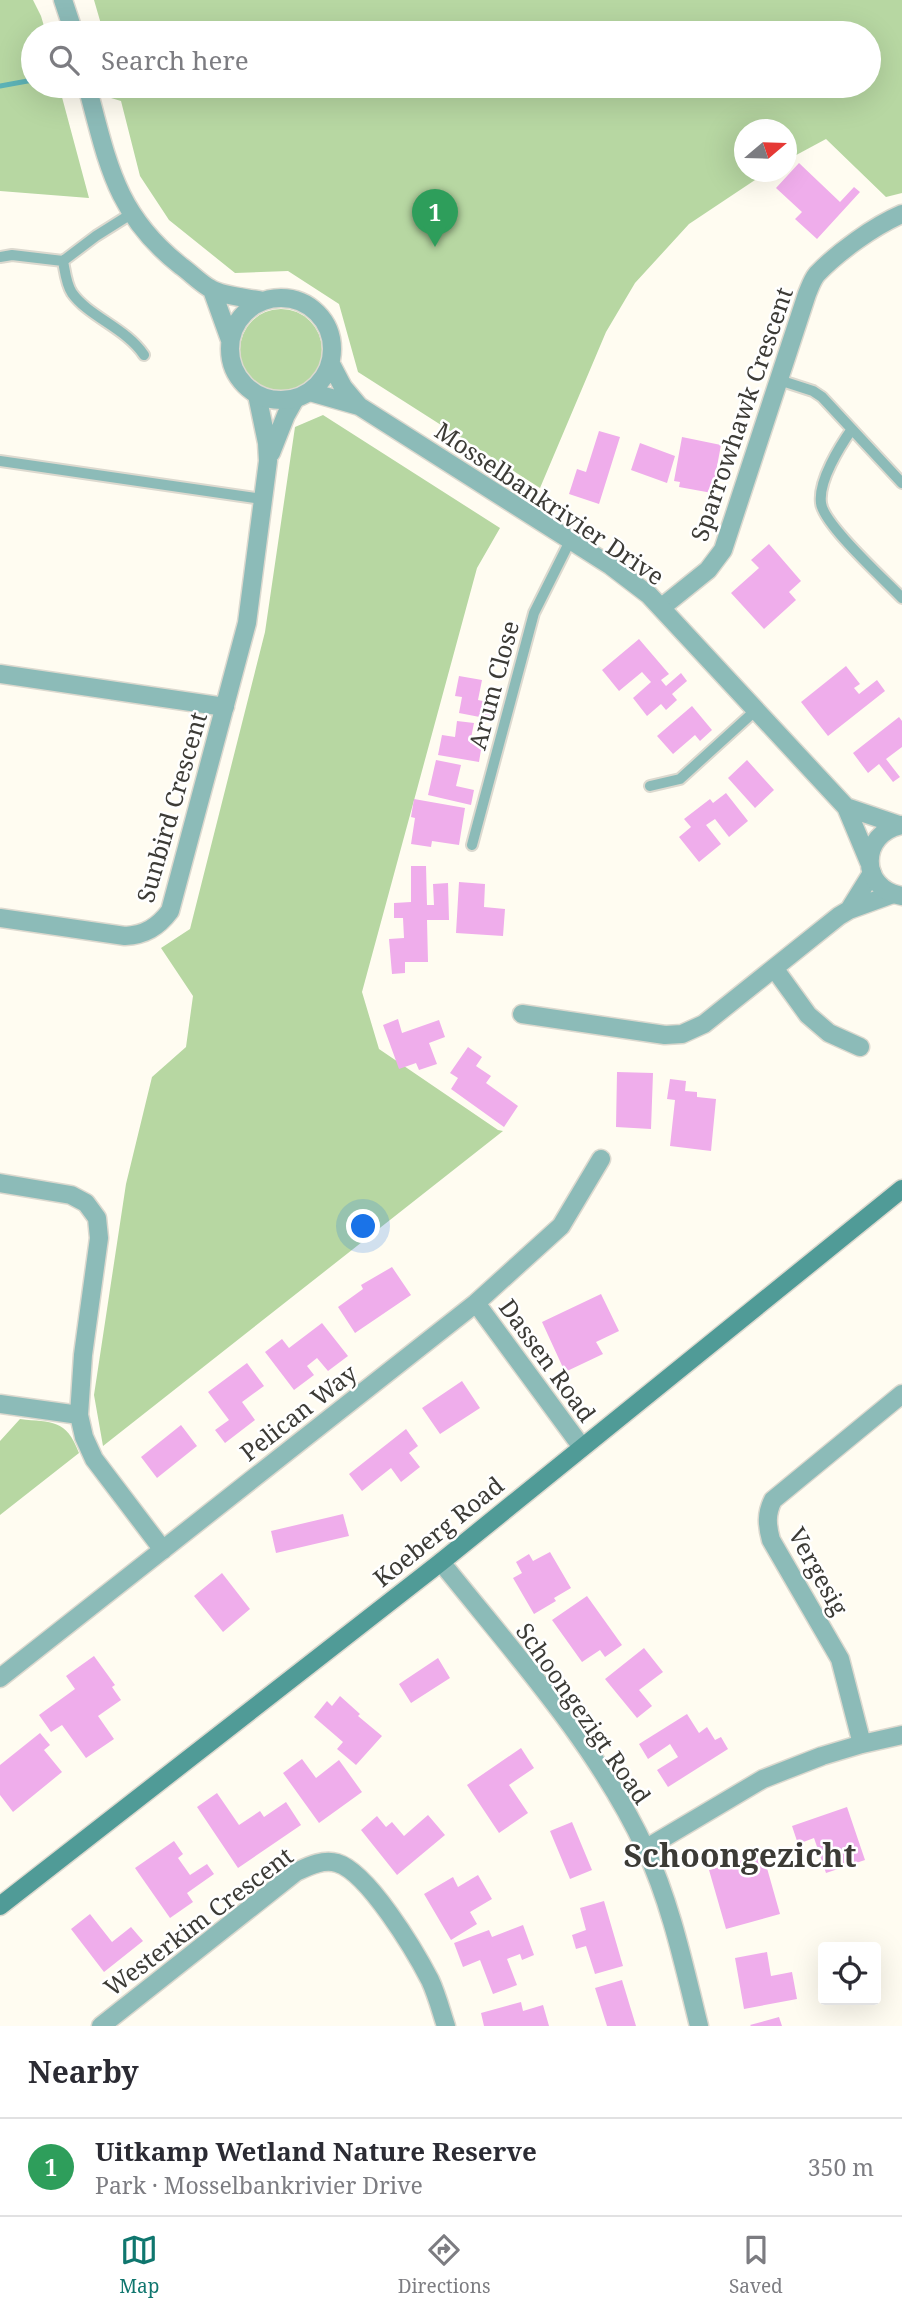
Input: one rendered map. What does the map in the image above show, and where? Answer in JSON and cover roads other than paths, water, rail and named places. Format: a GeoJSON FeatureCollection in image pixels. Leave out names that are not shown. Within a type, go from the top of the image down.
{"type":"FeatureCollection","features":[{"type":"Feature","properties":{"kind":"main road","name":"Koeberg Road"},"geometry":{"type":"LineString","coordinates":[[0,1906],[440,1562],[902,1189]]}},
{"type":"Feature","properties":{"kind":"street"},"geometry":{"type":"LineString","coordinates":[[63,0],[70,21]]}},
{"type":"Feature","properties":{"kind":"street","name":"Mosselbankrivier Drive"},"geometry":{"type":"LineString","coordinates":[[91,98],[116,187],[131,214],[165,253],[212,290],[263,301],[285,298],[307,304],[324,320],[332,341],[331,364],[343,387],[359,406],[630,580],[662,607],[846,807],[880,886],[897,895]]}},
{"type":"Feature","properties":{"kind":"street","name":"Sparrowhawk Crescent"},"geometry":{"type":"LineString","coordinates":[[662,607],[719,558],[815,276],[848,248],[890,219],[902,214]]}},
{"type":"Feature","properties":{"kind":"street"},"geometry":{"type":"LineString","coordinates":[[212,290],[230,340],[231,362],[241,381],[257,395]]}},
{"type":"Feature","properties":{"kind":"street"},"geometry":{"type":"LineString","coordinates":[[230,340],[241,316],[263,301]]}},
{"type":"Feature","properties":{"kind":"street"},"geometry":{"type":"LineString","coordinates":[[302,396],[323,380],[331,364]]}},
{"type":"Feature","properties":{"kind":"street","name":"Mosselbankrivier Drive"},"geometry":{"type":"LineString","coordinates":[[257,395],[278,401],[302,396],[359,406]]}},
{"type":"Feature","properties":{"kind":"street","name":"Sunbird Crescent"},"geometry":{"type":"LineString","coordinates":[[257,395],[268,461]]}},
{"type":"Feature","properties":{"kind":"street","name":"Sunbird Crescent"},"geometry":{"type":"LineString","coordinates":[[0,918],[125,936],[145,932],[163,920],[174,900],[247,623],[268,461],[281,425],[302,396]]}},
{"type":"Feature","properties":{"kind":"street","name":"Sunbird Crescent"},"geometry":{"type":"LineString","coordinates":[[0,674],[225,707]]}},
{"type":"Feature","properties":{"kind":"street","name":"Mosselbankrivier Drive"},"geometry":{"type":"LineString","coordinates":[[846,807],[900,825]]}},
{"type":"Feature","properties":{"kind":"street","name":"Mosselbankrivier Drive"},"geometry":{"type":"LineString","coordinates":[[870,867],[873,845],[877,838],[890,828],[900,825]]}},
{"type":"Feature","properties":{"kind":"street"},"geometry":{"type":"LineString","coordinates":[[849,910],[870,867]]}},
{"type":"Feature","properties":{"kind":"street"},"geometry":{"type":"LineString","coordinates":[[522,1014],[665,1035],[682,1034],[704,1024],[849,910],[897,895]]}},
{"type":"Feature","properties":{"kind":"street"},"geometry":{"type":"LineString","coordinates":[[774,968],[808,1015],[828,1033],[860,1047]]}},
{"type":"Feature","properties":{"kind":"street","name":"Pelican Way"},"geometry":{"type":"LineString","coordinates":[[0,1678],[476,1303],[561,1226],[601,1159]]}},
{"type":"Feature","properties":{"kind":"street"},"geometry":{"type":"LineString","coordinates":[[0,1183],[71,1195],[86,1203],[97,1218],[99,1238],[83,1355],[79,1415],[84,1437],[94,1460],[163,1550]]}},
{"type":"Feature","properties":{"kind":"street","name":"Dassen Road"},"geometry":{"type":"LineString","coordinates":[[476,1303],[581,1446]]}},
{"type":"Feature","properties":{"kind":"street","name":"Vergesig"},"geometry":{"type":"LineString","coordinates":[[862,1744],[840,1659],[771,1540],[767,1524],[774,1500],[902,1394]]}},
{"type":"Feature","properties":{"kind":"street"},"geometry":{"type":"LineString","coordinates":[[0,1404],[79,1415]]}},
{"type":"Feature","properties":{"kind":"street","name":"Schoongezigt Road"},"geometry":{"type":"LineString","coordinates":[[440,1562],[544,1689],[622,1803],[645,1849],[668,1909],[698,2026]]}},
{"type":"Feature","properties":{"kind":"street"},"geometry":{"type":"LineString","coordinates":[[645,1849],[762,1779],[822,1756],[902,1735]]}},
{"type":"Feature","properties":{"kind":"street","name":"Westerkim Crescent"},"geometry":{"type":"LineString","coordinates":[[101,2026],[296,1872],[323,1862],[336,1862],[362,1879],[409,1944],[430,1982],[446,2026]]}},
{"type":"Feature","properties":{"kind":"lane"},"geometry":{"type":"LineString","coordinates":[[0,257],[12,255],[63,261],[131,214]]}},
{"type":"Feature","properties":{"kind":"lane"},"geometry":{"type":"LineString","coordinates":[[63,261],[68,284],[77,298],[135,342],[144,355]]}},
{"type":"Feature","properties":{"kind":"lane"},"geometry":{"type":"LineString","coordinates":[[779,380],[813,391],[822,397],[902,482]]}},
{"type":"Feature","properties":{"kind":"lane"},"geometry":{"type":"LineString","coordinates":[[852,429],[838,447],[821,494],[821,505],[830,522],[902,598]]}},
{"type":"Feature","properties":{"kind":"lane"},"geometry":{"type":"LineString","coordinates":[[0,461],[262,499]]}},
{"type":"Feature","properties":{"kind":"lane","name":"Arum Close"},"geometry":{"type":"LineString","coordinates":[[472,845],[534,613],[570,541]]}},
{"type":"Feature","properties":{"kind":"lane"},"geometry":{"type":"LineString","coordinates":[[650,786],[680,779],[756,710]]}},
{"type":"Feature","properties":{"kind":"waterway"},"geometry":{"type":"LineString","coordinates":[[0,86],[21,82]]}},
{"type":"Feature","properties":{"kind":"place","name":"Uitkamp Wetland Nature Reserve"},"geometry":{"type":"Point","coordinates":[435,247]}},
{"type":"Feature","properties":{"kind":"district","name":"Schoongezicht"},"geometry":{"type":"Point","coordinates":[740,1854]}}]}
